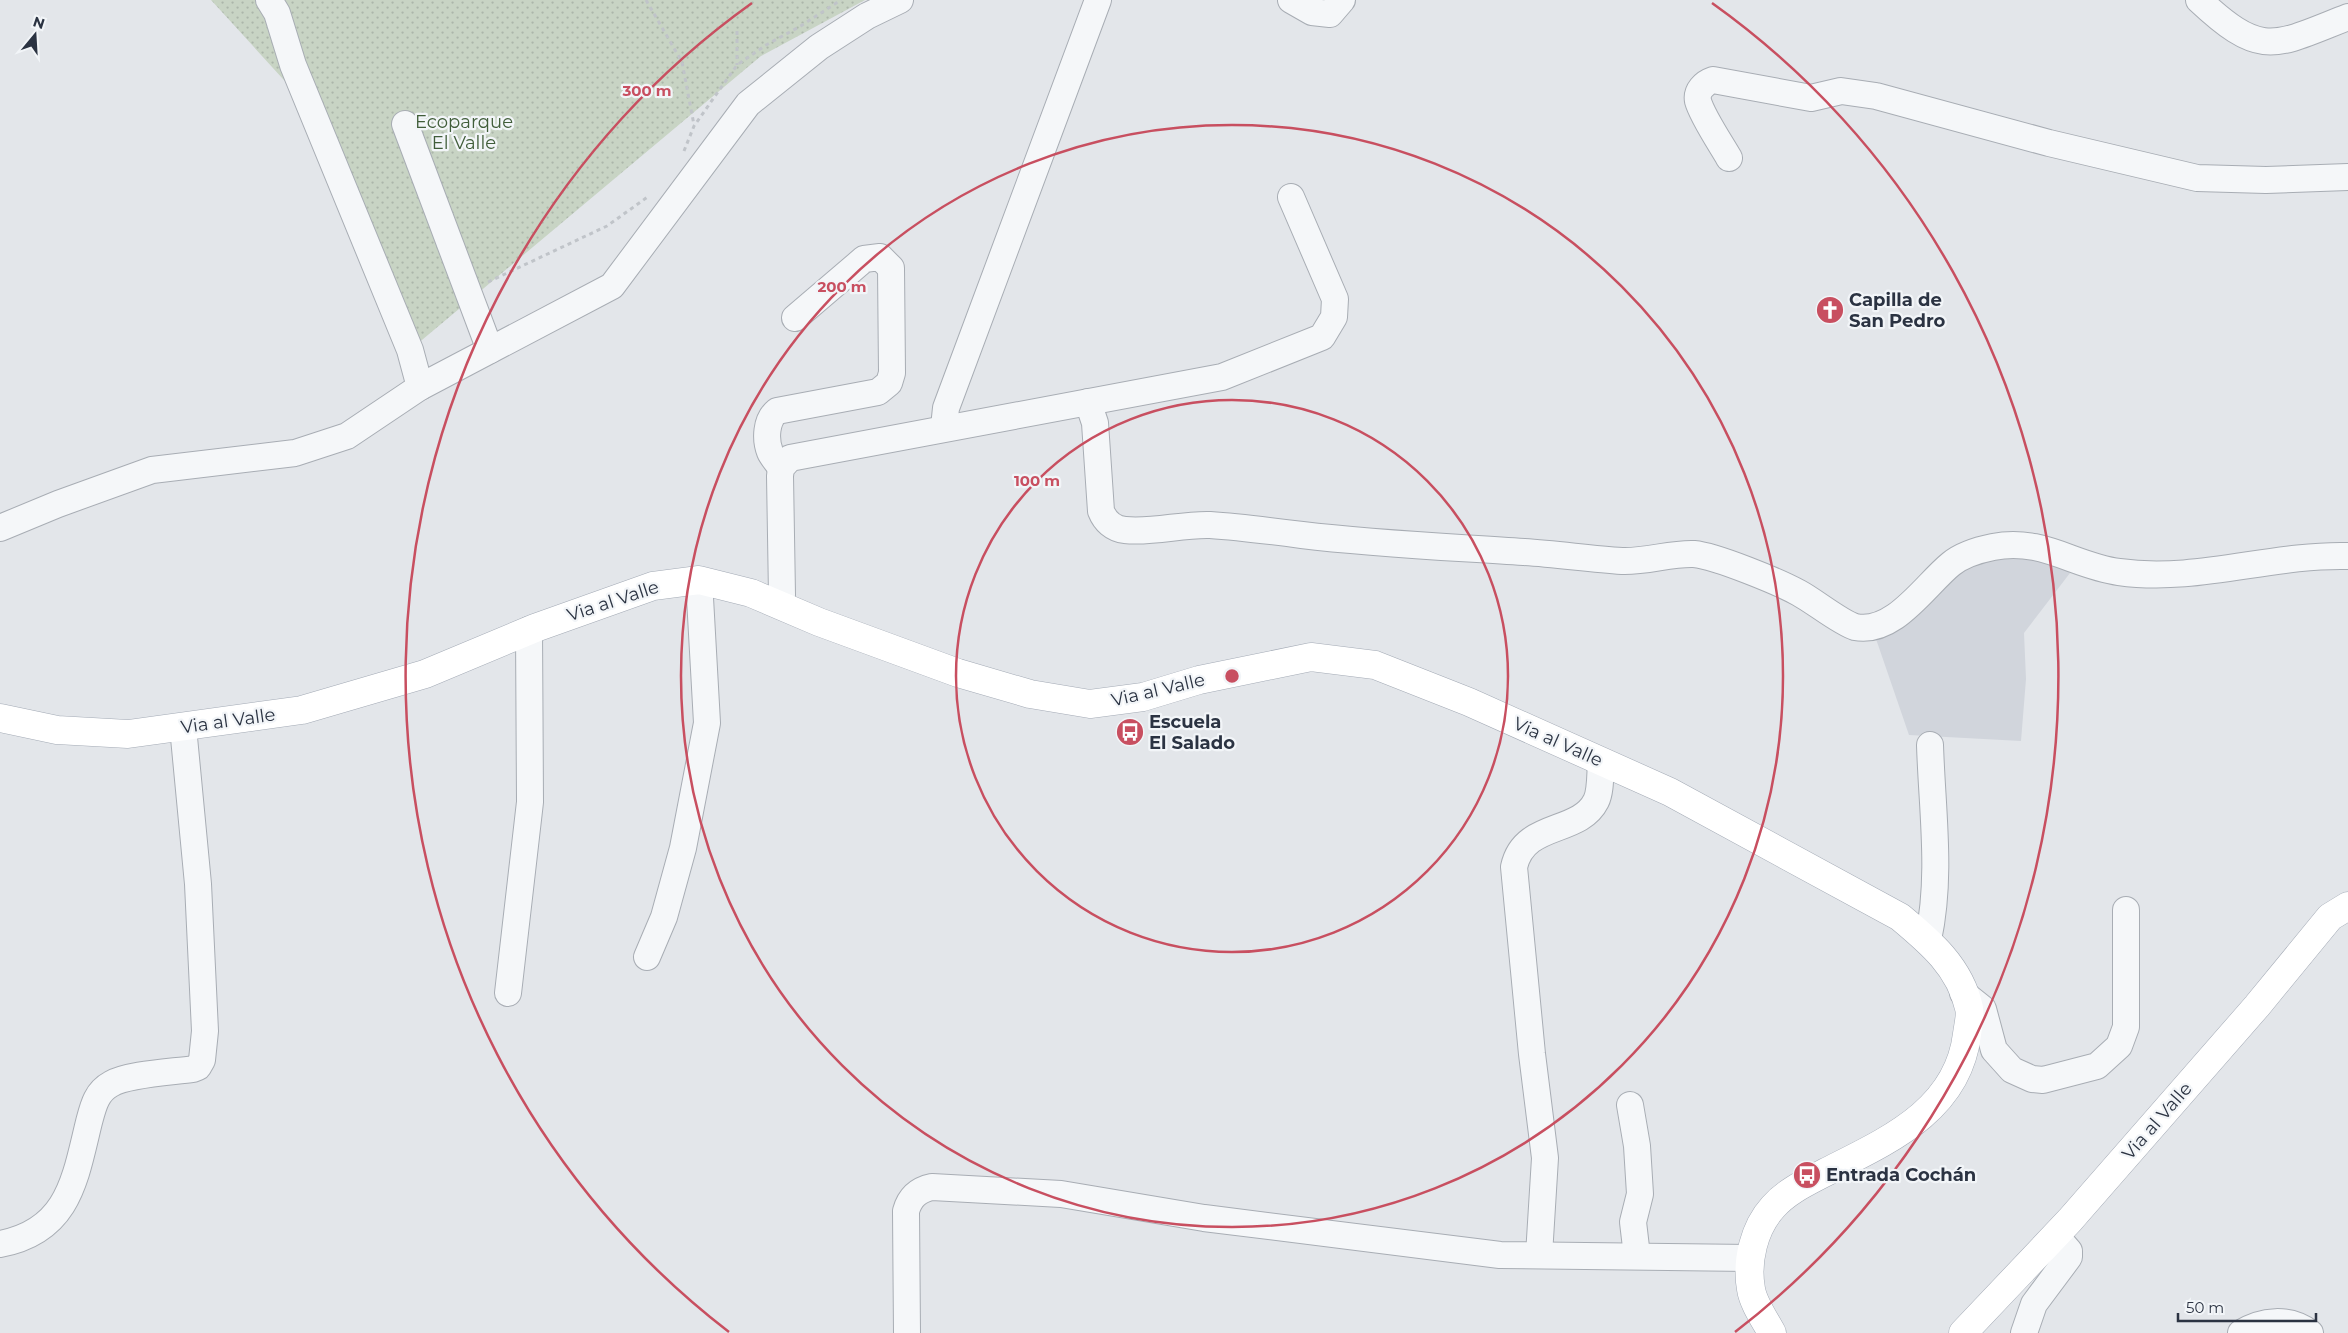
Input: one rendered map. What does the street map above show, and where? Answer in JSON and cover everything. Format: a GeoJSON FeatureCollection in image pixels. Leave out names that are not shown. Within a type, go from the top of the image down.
{"type":"FeatureCollection","features":[{"type":"Feature","properties":{"kind":"main road","name":"Via al Valle"},"geometry":{"type":"LineString","coordinates":[[0,718],[57,730],[119,734],[302,710],[424,674],[529,630],[653,586],[699,580],[750,593],[819,622],[887,644],[958,673],[1030,694],[1090,704],[1143,697],[1199,680],[1311,657],[1375,665],[1469,702],[1670,792],[1900,917],[1928,940],[1954,970],[1970,1009],[1966,1046],[1952,1081],[1928,1112],[1892,1138],[1794,1189],[1772,1208],[1757,1234],[1750,1258],[1751,1290],[1772,1333]]}},
{"type":"Feature","properties":{"kind":"main road","name":"Via al Valle"},"geometry":{"type":"LineString","coordinates":[[1963,1333],[2056,1236],[2257,1006],[2330,917],[2348,906]]}},
{"type":"Feature","properties":{"kind":"street"},"geometry":{"type":"LineString","coordinates":[[0,528],[152,470],[295,453],[347,436],[420,388],[612,286],[748,104],[819,47],[867,16],[900,0]]}},
{"type":"Feature","properties":{"kind":"street"},"geometry":{"type":"LineString","coordinates":[[944,427],[946,408],[1098,0]]}},
{"type":"Feature","properties":{"kind":"street"},"geometry":{"type":"LineString","coordinates":[[1291,0],[1312,12],[1330,14],[1342,0]]}},
{"type":"Feature","properties":{"kind":"street"},"geometry":{"type":"LineString","coordinates":[[2199,0],[2220,20],[2256,41],[2273,43],[2291,39],[2348,17]]}},
{"type":"Feature","properties":{"kind":"street"},"geometry":{"type":"LineString","coordinates":[[275,4],[293,65],[410,350],[420,388]]}},
{"type":"Feature","properties":{"kind":"street"},"geometry":{"type":"LineString","coordinates":[[1729,158],[1698,102],[1700,90],[1713,80],[1811,98],[1841,91],[1876,96],[2049,143],[2198,178],[2266,180],[2348,177]]}},
{"type":"Feature","properties":{"kind":"street"},"geometry":{"type":"LineString","coordinates":[[405,124],[490,350]]}},
{"type":"Feature","properties":{"kind":"street"},"geometry":{"type":"LineString","coordinates":[[778,604],[782,595],[780,476],[781,468],[796,455],[1222,377],[1322,337],[1334,317],[1335,299],[1291,197]]}},
{"type":"Feature","properties":{"kind":"street"},"geometry":{"type":"LineString","coordinates":[[781,468],[770,452],[767,428],[770,418],[776,411],[878,392],[889,383],[892,373],[890,268],[888,264],[875,256],[864,258],[794,318]]}},
{"type":"Feature","properties":{"kind":"street"},"geometry":{"type":"LineString","coordinates":[[1088,402],[1095,423],[1100,511],[1110,524],[1124,530],[1208,525],[1348,542],[1525,552],[1626,561],[1695,554],[1728,564],[1797,592],[1854,627],[1890,620],[1907,607],[1952,563],[1978,551],[1999,546],[2025,545],[2043,548],[2091,566],[2143,575],[2170,575],[2229,569],[2320,555],[2348,556]]}},
{"type":"Feature","properties":{"kind":"street"},"geometry":{"type":"LineString","coordinates":[[647,958],[664,917],[683,848],[707,723],[699,580]]}},
{"type":"Feature","properties":{"kind":"street"},"geometry":{"type":"LineString","coordinates":[[508,993],[530,802],[529,630]]}},
{"type":"Feature","properties":{"kind":"street"},"geometry":{"type":"LineString","coordinates":[[0,1244],[33,1233],[62,1208],[73,1186],[94,1103],[103,1090],[119,1080],[194,1069],[198,1067],[202,1060],[205,1031],[198,884],[183,727]]}},
{"type":"Feature","properties":{"kind":"street"},"geometry":{"type":"LineString","coordinates":[[1928,940],[1934,914],[1936,880],[1930,745]]}},
{"type":"Feature","properties":{"kind":"street"},"geometry":{"type":"LineString","coordinates":[[1539,1255],[1545,1158],[1532,1054],[1514,866],[1516,854],[1529,840],[1582,816],[1596,801],[1601,762]]}},
{"type":"Feature","properties":{"kind":"street"},"geometry":{"type":"LineString","coordinates":[[1964,993],[1983,1008],[1994,1050],[2012,1070],[2043,1080],[2097,1066],[2119,1046],[2126,1027],[2126,910]]}},
{"type":"Feature","properties":{"kind":"street"},"geometry":{"type":"LineString","coordinates":[[1630,1105],[1637,1146],[1640,1194],[1633,1222],[1637,1256]]}},
{"type":"Feature","properties":{"kind":"street"},"geometry":{"type":"LineString","coordinates":[[907,1333],[906,1211],[912,1198],[925,1189],[932,1187],[1061,1194],[1204,1218],[1500,1255],[1750,1258]]}},
{"type":"Feature","properties":{"kind":"street"},"geometry":{"type":"LineString","coordinates":[[2024,1333],[2034,1304],[2069,1257],[2069,1251],[2056,1236]]}},
{"type":"Feature","properties":{"kind":"street"},"geometry":{"type":"LineString","coordinates":[[2241,1333],[2252,1326],[2272,1322],[2291,1324],[2310,1332]]}},
{"type":"Feature","properties":{"kind":"path"},"geometry":{"type":"LineString","coordinates":[[646,0],[682,62],[694,126]]}},
{"type":"Feature","properties":{"kind":"path"},"geometry":{"type":"LineString","coordinates":[[680,160],[694,126],[737,65],[766,45],[799,27],[841,0]]}},
{"type":"Feature","properties":{"kind":"path"},"geometry":{"type":"LineString","coordinates":[[737,31],[737,65]]}},
{"type":"Feature","properties":{"kind":"path"},"geometry":{"type":"LineString","coordinates":[[468,291],[607,226],[654,193]]}},
{"type":"Feature","properties":{"kind":"shaded area"},"geometry":{"type":"Polygon","coordinates":[[[1973,552],[2055,559],[2070,573],[2024,633],[2026,679],[2021,741],[1909,735],[1875,636],[1973,552]]]}},
{"type":"Feature","properties":{"kind":"green space","name":"Ecoparque El Valle"},"geometry":{"type":"Polygon","coordinates":[[[211,0],[865,0],[761,56],[410,350],[314,113],[211,0]]]}},
{"type":"Feature","properties":{"kind":"place","name":"Capilla de San Pedro"},"geometry":{"type":"Point","coordinates":[1830,310]}},
{"type":"Feature","properties":{"kind":"place","name":"Escuela El Salado"},"geometry":{"type":"Point","coordinates":[1130,732]}},
{"type":"Feature","properties":{"kind":"place","name":"Entrada Cochán"},"geometry":{"type":"Point","coordinates":[1807,1175]}}]}
